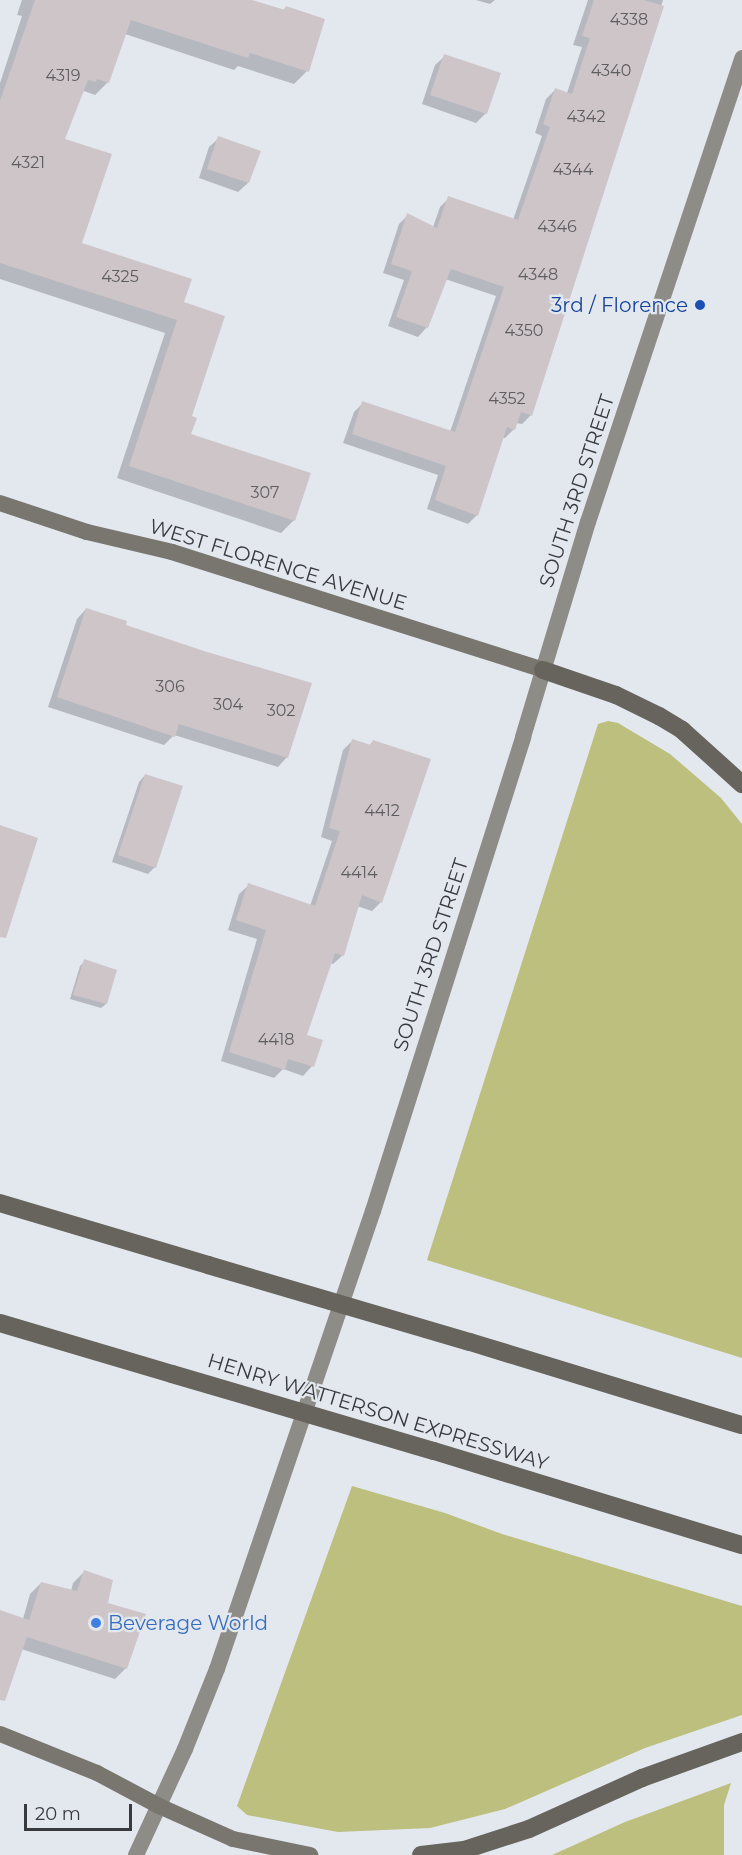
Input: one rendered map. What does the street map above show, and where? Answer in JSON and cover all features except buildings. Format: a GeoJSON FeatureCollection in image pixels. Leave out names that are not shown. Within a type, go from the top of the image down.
{"type":"FeatureCollection","features":[{"type":"Feature","properties":{"kind":"highway"},"geometry":{"type":"LineString","coordinates":[[543,670],[616,695],[659,716],[682,730],[742,784]]}},
{"type":"Feature","properties":{"kind":"highway"},"geometry":{"type":"LineString","coordinates":[[0,1203],[742,1425]]}},
{"type":"Feature","properties":{"kind":"highway","name":"HENRY WATTERSON EXPRESSWAY"},"geometry":{"type":"LineString","coordinates":[[0,1323],[742,1545]]}},
{"type":"Feature","properties":{"kind":"highway"},"geometry":{"type":"LineString","coordinates":[[421,1855],[464,1850],[529,1830],[642,1778],[742,1742]]}},
{"type":"Feature","properties":{"kind":"main road","name":"SOUTH 3RD STREET"},"geometry":{"type":"LineString","coordinates":[[136,1855],[185,1749],[217,1668],[373,1211],[588,522],[742,58]]}},
{"type":"Feature","properties":{"kind":"main road","name":"WEST FLORENCE AVENUE"},"geometry":{"type":"LineString","coordinates":[[0,503],[87,532],[172,552],[543,670]]}},
{"type":"Feature","properties":{"kind":"main road"},"geometry":{"type":"LineString","coordinates":[[0,1734],[97,1773],[159,1806],[233,1839],[310,1855]]}},
{"type":"Feature","properties":{"kind":"green space"},"geometry":{"type":"Polygon","coordinates":[[[608,721],[618,723],[670,754],[721,798],[742,824],[742,1358],[427,1260],[598,724],[608,721]]]}},
{"type":"Feature","properties":{"kind":"green space"},"geometry":{"type":"Polygon","coordinates":[[[352,1486],[742,1606],[742,1715],[645,1748],[505,1809],[430,1828],[338,1832],[247,1815],[237,1806],[352,1486]]]}},
{"type":"Feature","properties":{"kind":"green space"},"geometry":{"type":"Polygon","coordinates":[[[731,1783],[724,1805],[724,1855],[552,1855],[625,1822],[731,1783]]]}},
{"type":"Feature","properties":{"kind":"place","name":"3rd / Florence"},"geometry":{"type":"Point","coordinates":[700,305]}},
{"type":"Feature","properties":{"kind":"place","name":"Beverage World"},"geometry":{"type":"Point","coordinates":[96,1623]}}]}
